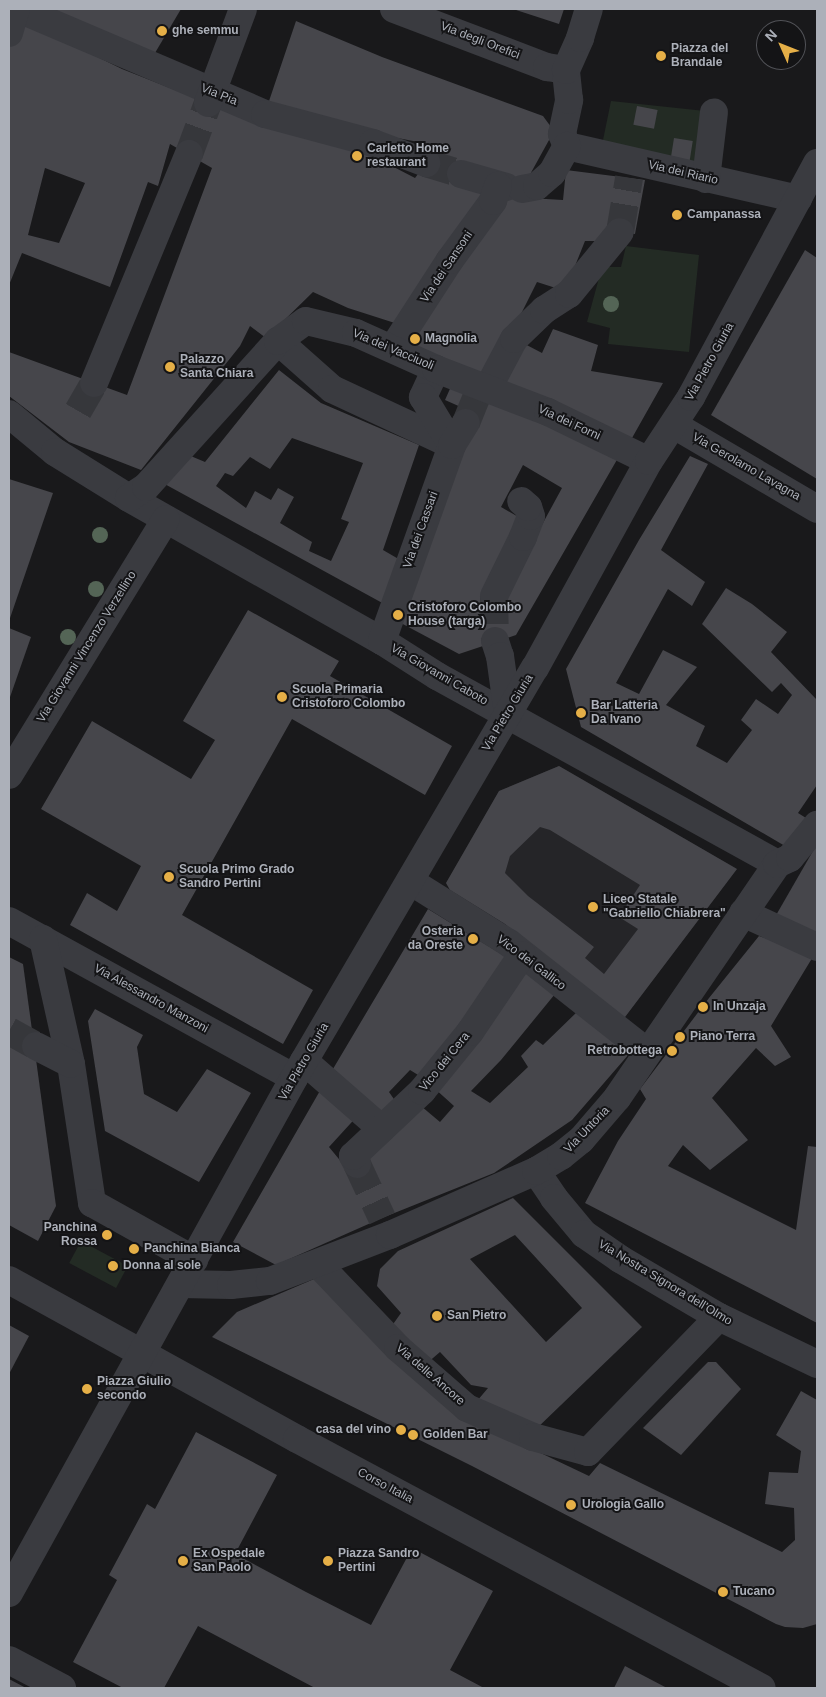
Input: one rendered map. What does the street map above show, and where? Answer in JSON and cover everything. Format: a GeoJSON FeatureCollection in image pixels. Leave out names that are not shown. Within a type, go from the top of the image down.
{"type":"FeatureCollection","features":[{"type":"Feature","properties":{"kind":"street"},"geometry":{"type":"LineString","coordinates":[[9,33],[18,9]]}},
{"type":"Feature","properties":{"kind":"street","name":"Via Pia"},"geometry":{"type":"LineString","coordinates":[[18,9],[210,98],[373,143],[426,162]]}},
{"type":"Feature","properties":{"kind":"street"},"geometry":{"type":"LineString","coordinates":[[210,98],[243,9]]}},
{"type":"Feature","properties":{"kind":"street","name":"Via degli Orefici"},"geometry":{"type":"LineString","coordinates":[[394,9],[547,67],[566,70]]}},
{"type":"Feature","properties":{"kind":"street"},"geometry":{"type":"LineString","coordinates":[[460,174],[508,188],[537,186],[552,173],[567,146],[562,134],[569,100],[566,70],[580,38],[589,9]]}},
{"type":"Feature","properties":{"kind":"street"},"geometry":{"type":"LineString","coordinates":[[706,179],[714,112]]}},
{"type":"Feature","properties":{"kind":"street","name":"Via dei Riario"},"geometry":{"type":"LineString","coordinates":[[567,146],[630,170],[706,179],[798,199]]}},
{"type":"Feature","properties":{"kind":"street"},"geometry":{"type":"LineString","coordinates":[[94,383],[189,154]]}},
{"type":"Feature","properties":{"kind":"street","name":"Via Pietro Giuria"},"geometry":{"type":"LineString","coordinates":[[194,1260],[299,1070],[508,714],[649,461],[674,426],[817,163]]}},
{"type":"Feature","properties":{"kind":"street","name":"Via dei Sansoni"},"geometry":{"type":"LineString","coordinates":[[393,348],[450,260],[493,200],[508,188]]}},
{"type":"Feature","properties":{"kind":"street"},"geometry":{"type":"LineString","coordinates":[[484,390],[514,339],[544,310],[569,294],[620,232]]}},
{"type":"Feature","properties":{"kind":"street","name":"Via dei Vacciuoli"},"geometry":{"type":"LineString","coordinates":[[129,498],[146,487],[278,341],[306,321],[356,332],[484,390]]}},
{"type":"Feature","properties":{"kind":"street"},"geometry":{"type":"LineString","coordinates":[[278,341],[332,388],[452,445]]}},
{"type":"Feature","properties":{"kind":"street"},"geometry":{"type":"LineString","coordinates":[[423,397],[436,369]]}},
{"type":"Feature","properties":{"kind":"street","name":"Via dei Forni"},"geometry":{"type":"LineString","coordinates":[[484,390],[548,412],[649,461]]}},
{"type":"Feature","properties":{"kind":"street"},"geometry":{"type":"LineString","coordinates":[[369,406],[423,397]]}},
{"type":"Feature","properties":{"kind":"street"},"geometry":{"type":"LineString","coordinates":[[423,397],[452,445]]}},
{"type":"Feature","properties":{"kind":"street","name":"Via Giovanni Caboto"},"geometry":{"type":"LineString","coordinates":[[9,414],[55,452],[166,520],[382,641],[437,676],[777,864]]}},
{"type":"Feature","properties":{"kind":"street","name":"Via dei Cassari"},"geometry":{"type":"LineString","coordinates":[[382,641],[452,445],[466,423]]}},
{"type":"Feature","properties":{"kind":"street","name":"Via Gerolamo Lavagna"},"geometry":{"type":"LineString","coordinates":[[674,426],[817,509]]}},
{"type":"Feature","properties":{"kind":"street"},"geometry":{"type":"LineString","coordinates":[[494,596],[523,537],[531,516],[528,507],[522,501]]}},
{"type":"Feature","properties":{"kind":"street","name":"Via Giovanni Vincenzo Verzellino"},"geometry":{"type":"LineString","coordinates":[[9,775],[166,520]]}},
{"type":"Feature","properties":{"kind":"street"},"geometry":{"type":"LineString","coordinates":[[495,642],[500,656],[508,714]]}},
{"type":"Feature","properties":{"kind":"street","name":"Via Untoria"},"geometry":{"type":"LineString","coordinates":[[181,1284],[231,1285],[270,1282],[318,1264],[386,1226],[536,1171],[561,1156],[601,1119],[777,864],[790,858],[817,825]]}},
{"type":"Feature","properties":{"kind":"street","name":"Vico dei Gallico"},"geometry":{"type":"LineString","coordinates":[[410,882],[509,943],[647,1052]]}},
{"type":"Feature","properties":{"kind":"street"},"geometry":{"type":"LineString","coordinates":[[743,913],[817,947]]}},
{"type":"Feature","properties":{"kind":"street","name":"Via Alessandro Manzoni"},"geometry":{"type":"LineString","coordinates":[[9,921],[299,1070],[382,1129]]}},
{"type":"Feature","properties":{"kind":"street"},"geometry":{"type":"LineString","coordinates":[[9,1592],[194,1260],[92,1203],[71,1064],[43,939]]}},
{"type":"Feature","properties":{"kind":"street","name":"Vico dei Cera"},"geometry":{"type":"LineString","coordinates":[[355,1160],[382,1129],[422,1091],[470,1032],[522,955]]}},
{"type":"Feature","properties":{"kind":"street"},"geometry":{"type":"LineString","coordinates":[[36,1046],[71,1064]]}},
{"type":"Feature","properties":{"kind":"street","name":"Via Nostra Signora dell'Olmo"},"geometry":{"type":"LineString","coordinates":[[536,1171],[554,1198],[584,1234],[620,1259],[718,1317],[817,1364]]}},
{"type":"Feature","properties":{"kind":"street","name":"Via delle Ancore"},"geometry":{"type":"LineString","coordinates":[[318,1264],[398,1348],[468,1408],[533,1437],[588,1452],[718,1317]]}},
{"type":"Feature","properties":{"kind":"street","name":"Corso Italia"},"geometry":{"type":"LineString","coordinates":[[9,1280],[297,1439],[762,1688]]}},
{"type":"Feature","properties":{"kind":"street"},"geometry":{"type":"LineString","coordinates":[[9,1660],[62,1688]]}},
{"type":"Feature","properties":{"kind":"shaded area"},"geometry":{"type":"Polygon","coordinates":[[[611,101],[705,111],[697,168],[602,145],[611,101]]]}},
{"type":"Feature","properties":{"kind":"shaded area"},"geometry":{"type":"Polygon","coordinates":[[[626,246],[699,255],[689,352],[608,344],[610,328],[587,322],[602,267],[621,267],[626,246]]]}},
{"type":"Feature","properties":{"kind":"shaded area","name":"Liceo Statale \"Gabriello Chiabrera\""},"geometry":{"type":"Polygon","coordinates":[[[559,766],[737,869],[622,1021],[505,924],[450,890],[446,883],[499,791],[559,766]]]}},
{"type":"Feature","properties":{"kind":"shaded area"},"geometry":{"type":"Polygon","coordinates":[[[81,1241],[128,1266],[116,1288],[69,1263],[81,1241]]]}},
{"type":"Feature","properties":{"kind":"building"},"geometry":{"type":"Polygon","coordinates":[[[50,9],[181,9],[152,58],[50,9]]]}},
{"type":"Feature","properties":{"kind":"building"},"geometry":{"type":"Polygon","coordinates":[[[513,9],[564,9],[559,24],[513,9]]]}},
{"type":"Feature","properties":{"kind":"building"},"geometry":{"type":"Polygon","coordinates":[[[16,17],[122,69],[208,103],[363,151],[415,178],[439,146],[382,135],[268,104],[296,21],[382,57],[543,116],[554,131],[522,189],[529,198],[563,200],[566,170],[645,180],[635,234],[620,232],[603,241],[585,241],[565,291],[537,282],[486,384],[407,344],[491,195],[401,325],[348,308],[313,292],[266,338],[250,326],[240,346],[141,470],[69,442],[9,396],[9,352],[127,395],[212,168],[170,144],[158,186],[148,182],[110,287],[22,253],[9,285],[9,40],[16,17]],[[45,168],[28,235],[59,243],[85,183],[45,168]]]}},
{"type":"Feature","properties":{"kind":"building"},"geometry":{"type":"Polygon","coordinates":[[[637,106],[658,110],[654,129],[633,125],[637,106]]]}},
{"type":"Feature","properties":{"kind":"building"},"geometry":{"type":"Polygon","coordinates":[[[674,138],[693,141],[690,161],[671,158],[674,138]]]}},
{"type":"Feature","properties":{"kind":"building"},"geometry":{"type":"Polygon","coordinates":[[[805,250],[817,258],[817,479],[711,415],[805,250]]]}},
{"type":"Feature","properties":{"kind":"building"},"geometry":{"type":"Polygon","coordinates":[[[553,329],[598,345],[591,371],[663,383],[632,438],[496,385],[519,341],[542,353],[553,329]]]}},
{"type":"Feature","properties":{"kind":"building"},"geometry":{"type":"Polygon","coordinates":[[[279,370],[321,403],[419,445],[383,550],[402,561],[386,605],[161,482],[186,454],[205,462],[279,370]],[[292,438],[270,469],[250,457],[233,476],[225,473],[216,486],[246,508],[255,491],[271,500],[278,488],[294,497],[280,523],[312,542],[309,551],[331,561],[349,522],[341,519],[363,463],[292,438]]]}},
{"type":"Feature","properties":{"kind":"building"},"geometry":{"type":"Polygon","coordinates":[[[453,382],[618,458],[516,635],[459,654],[399,622],[463,408],[445,400],[453,382]],[[523,465],[501,507],[522,519],[501,600],[562,488],[523,465]]]}},
{"type":"Feature","properties":{"kind":"building"},"geometry":{"type":"Polygon","coordinates":[[[690,456],[708,464],[661,550],[705,582],[692,606],[668,589],[616,683],[639,694],[663,650],[697,667],[666,705],[705,726],[696,746],[727,763],[752,730],[741,720],[756,699],[778,714],[792,695],[781,683],[772,692],[702,624],[726,588],[752,604],[787,632],[771,652],[817,700],[817,785],[798,813],[806,818],[785,846],[581,727],[566,669],[639,540],[690,456]]]}},
{"type":"Feature","properties":{"kind":"building"},"geometry":{"type":"Polygon","coordinates":[[[9,479],[53,493],[9,621],[9,479]]]}},
{"type":"Feature","properties":{"kind":"building"},"geometry":{"type":"Polygon","coordinates":[[[248,610],[339,661],[330,676],[452,746],[425,795],[292,719],[182,915],[313,990],[283,1044],[70,925],[87,893],[117,911],[141,866],[41,809],[92,721],[191,779],[215,740],[183,721],[248,610]]]}},
{"type":"Feature","properties":{"kind":"building"},"geometry":{"type":"Polygon","coordinates":[[[9,628],[31,637],[9,700],[9,628]]]}},
{"type":"Feature","properties":{"kind":"building","name":"Liceo Statale \"Gabriello Chiabrera\""},"geometry":{"type":"Polygon","coordinates":[[[559,766],[737,869],[622,1021],[505,924],[450,890],[446,883],[499,791],[559,766]],[[540,827],[510,856],[505,873],[528,896],[594,947],[585,958],[604,974],[638,929],[619,917],[640,885],[550,830],[540,827]]]}},
{"type":"Feature","properties":{"kind":"building"},"geometry":{"type":"Polygon","coordinates":[[[817,844],[817,939],[775,917],[817,844]]]}},
{"type":"Feature","properties":{"kind":"building"},"geometry":{"type":"Polygon","coordinates":[[[428,909],[511,960],[423,1078],[410,1070],[389,1092],[398,1105],[378,1124],[327,1079],[428,909]]]}},
{"type":"Feature","properties":{"kind":"building"},"geometry":{"type":"Polygon","coordinates":[[[759,936],[814,955],[771,1026],[791,1057],[775,1066],[756,1048],[712,1098],[748,1140],[710,1170],[683,1145],[668,1166],[796,1230],[808,1146],[817,1147],[817,1323],[585,1203],[618,1141],[646,1099],[640,1089],[759,936]]]}},
{"type":"Feature","properties":{"kind":"building"},"geometry":{"type":"Polygon","coordinates":[[[9,957],[23,964],[56,1206],[38,1241],[9,1225],[9,957]]]}},
{"type":"Feature","properties":{"kind":"building"},"geometry":{"type":"Polygon","coordinates":[[[522,966],[555,994],[501,1060],[471,1091],[490,1103],[528,1067],[521,1056],[536,1040],[543,1045],[579,1010],[629,1054],[572,1120],[494,1173],[382,1218],[276,1265],[233,1242],[325,1082],[361,1112],[329,1147],[348,1170],[421,1106],[440,1122],[454,1106],[433,1087],[522,966]]]}},
{"type":"Feature","properties":{"kind":"building"},"geometry":{"type":"Polygon","coordinates":[[[95,1009],[143,1035],[137,1047],[144,1094],[177,1112],[207,1069],[251,1093],[199,1182],[105,1131],[88,1021],[95,1009]]]}},
{"type":"Feature","properties":{"kind":"building"},"geometry":{"type":"Polygon","coordinates":[[[513,1198],[642,1327],[534,1431],[477,1401],[488,1388],[471,1385],[440,1352],[426,1364],[391,1327],[401,1313],[377,1286],[380,1269],[398,1251],[513,1198]],[[515,1235],[470,1259],[546,1342],[582,1308],[515,1235]]]}},
{"type":"Feature","properties":{"kind":"building"},"geometry":{"type":"Polygon","coordinates":[[[314,1279],[528,1447],[589,1476],[600,1463],[782,1552],[795,1540],[794,1508],[765,1504],[769,1472],[798,1473],[801,1451],[776,1435],[801,1391],[817,1400],[817,1624],[803,1628],[785,1627],[776,1624],[472,1466],[212,1337],[237,1312],[314,1279]]]}},
{"type":"Feature","properties":{"kind":"building"},"geometry":{"type":"Polygon","coordinates":[[[9,1325],[29,1336],[9,1374],[9,1325]]]}},
{"type":"Feature","properties":{"kind":"building"},"geometry":{"type":"Polygon","coordinates":[[[708,1362],[716,1362],[741,1389],[681,1455],[643,1428],[708,1362]]]}},
{"type":"Feature","properties":{"kind":"building","name":"Ex Ospedale San Paolo"},"geometry":{"type":"Polygon","coordinates":[[[196,1432],[277,1475],[235,1554],[371,1625],[412,1548],[493,1591],[450,1670],[484,1688],[315,1688],[198,1626],[164,1688],[123,1688],[73,1662],[117,1580],[109,1575],[147,1504],[155,1509],[196,1432]]]}},
{"type":"Feature","properties":{"kind":"building"},"geometry":{"type":"Polygon","coordinates":[[[625,1666],[667,1688],[614,1688],[625,1666]]]}},
{"type":"Feature","properties":{"kind":"building"},"geometry":{"type":"Polygon","coordinates":[[[9,1679],[26,1688],[9,1688],[9,1679]]]}},
{"type":"Feature","properties":{"kind":"tunnel"},"geometry":{"type":"LineString","coordinates":[[189,154],[208,103]]}},
{"type":"Feature","properties":{"kind":"tunnel"},"geometry":{"type":"LineString","coordinates":[[426,163],[461,174]]}},
{"type":"Feature","properties":{"kind":"tunnel"},"geometry":{"type":"LineString","coordinates":[[620,232],[629,178]]}},
{"type":"Feature","properties":{"kind":"tunnel"},"geometry":{"type":"LineString","coordinates":[[78,411],[94,383]]}},
{"type":"Feature","properties":{"kind":"tunnel"},"geometry":{"type":"LineString","coordinates":[[466,423],[479,391]]}},
{"type":"Feature","properties":{"kind":"tunnel"},"geometry":{"type":"LineString","coordinates":[[494,596],[495,641]]}},
{"type":"Feature","properties":{"kind":"tunnel"},"geometry":{"type":"LineString","coordinates":[[9,1031],[36,1046]]}},
{"type":"Feature","properties":{"kind":"tunnel"},"geometry":{"type":"LineString","coordinates":[[357,1164],[382,1218]]}},
{"type":"Feature","properties":{"kind":"place","name":"ghe semmu"},"geometry":{"type":"Point","coordinates":[162,31]}},
{"type":"Feature","properties":{"kind":"place","name":"Piazza del Brandale"},"geometry":{"type":"Point","coordinates":[661,56]}},
{"type":"Feature","properties":{"kind":"place","name":"Carletto Home restaurant"},"geometry":{"type":"Point","coordinates":[357,156]}},
{"type":"Feature","properties":{"kind":"place","name":"Campanassa"},"geometry":{"type":"Point","coordinates":[677,215]}},
{"type":"Feature","properties":{"kind":"place","name":"Magnolia"},"geometry":{"type":"Point","coordinates":[415,339]}},
{"type":"Feature","properties":{"kind":"place","name":"Palazzo Santa Chiara"},"geometry":{"type":"Point","coordinates":[170,367]}},
{"type":"Feature","properties":{"kind":"place","name":"Cristoforo Colombo House (targa)"},"geometry":{"type":"Point","coordinates":[398,615]}},
{"type":"Feature","properties":{"kind":"place","name":"Scuola Primaria Cristoforo Colombo"},"geometry":{"type":"Point","coordinates":[282,697]}},
{"type":"Feature","properties":{"kind":"place","name":"Bar Latteria Da Ivano"},"geometry":{"type":"Point","coordinates":[581,713]}},
{"type":"Feature","properties":{"kind":"place","name":"Scuola Primo Grado Sandro Pertini"},"geometry":{"type":"Point","coordinates":[169,877]}},
{"type":"Feature","properties":{"kind":"place","name":"Liceo Statale \"Gabriello Chiabrera\""},"geometry":{"type":"Point","coordinates":[593,907]}},
{"type":"Feature","properties":{"kind":"place","name":"Osteria da Oreste"},"geometry":{"type":"Point","coordinates":[473,939]}},
{"type":"Feature","properties":{"kind":"place","name":"In Unzaja"},"geometry":{"type":"Point","coordinates":[703,1007]}},
{"type":"Feature","properties":{"kind":"place","name":"Piano Terra"},"geometry":{"type":"Point","coordinates":[680,1037]}},
{"type":"Feature","properties":{"kind":"place","name":"Retrobottega"},"geometry":{"type":"Point","coordinates":[672,1051]}},
{"type":"Feature","properties":{"kind":"place","name":"Panchina Rossa"},"geometry":{"type":"Point","coordinates":[107,1235]}},
{"type":"Feature","properties":{"kind":"place","name":"Panchina Bianca"},"geometry":{"type":"Point","coordinates":[134,1249]}},
{"type":"Feature","properties":{"kind":"place","name":"Donna al sole"},"geometry":{"type":"Point","coordinates":[113,1266]}},
{"type":"Feature","properties":{"kind":"place","name":"San Pietro"},"geometry":{"type":"Point","coordinates":[437,1316]}},
{"type":"Feature","properties":{"kind":"place","name":"Piazza Giulio secondo"},"geometry":{"type":"Point","coordinates":[87,1389]}},
{"type":"Feature","properties":{"kind":"place","name":"casa del vino"},"geometry":{"type":"Point","coordinates":[401,1430]}},
{"type":"Feature","properties":{"kind":"place","name":"Golden Bar"},"geometry":{"type":"Point","coordinates":[413,1435]}},
{"type":"Feature","properties":{"kind":"place","name":"Urologia Gallo"},"geometry":{"type":"Point","coordinates":[571,1505]}},
{"type":"Feature","properties":{"kind":"place","name":"Ex Ospedale San Paolo"},"geometry":{"type":"Point","coordinates":[183,1561]}},
{"type":"Feature","properties":{"kind":"place","name":"Piazza Sandro Pertini"},"geometry":{"type":"Point","coordinates":[328,1561]}},
{"type":"Feature","properties":{"kind":"place","name":"Tucano"},"geometry":{"type":"Point","coordinates":[723,1592]}}]}
